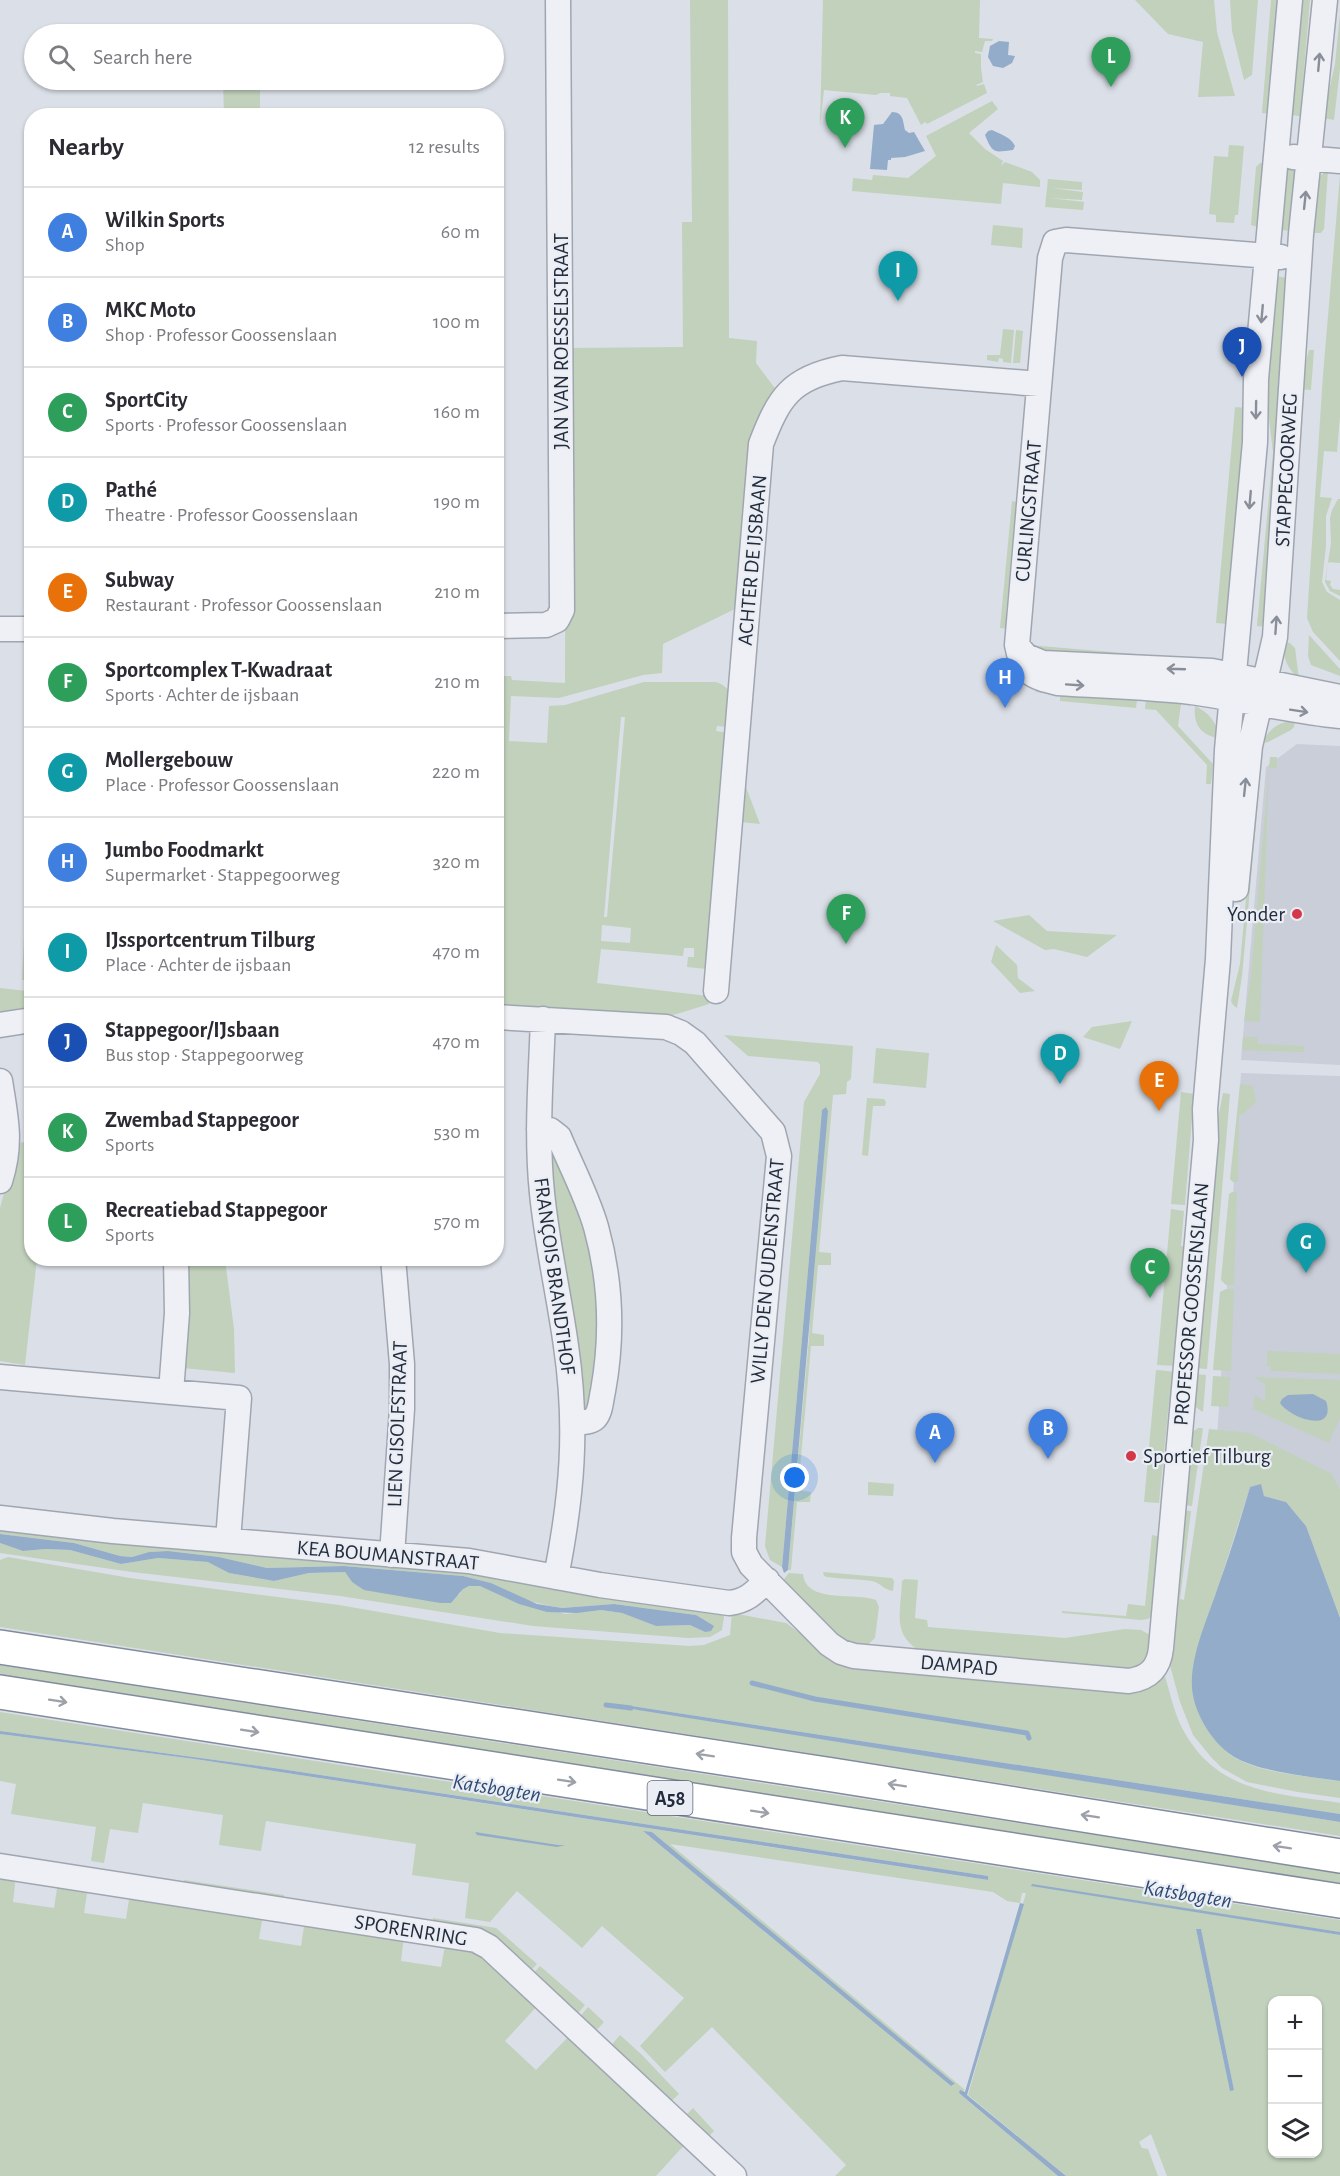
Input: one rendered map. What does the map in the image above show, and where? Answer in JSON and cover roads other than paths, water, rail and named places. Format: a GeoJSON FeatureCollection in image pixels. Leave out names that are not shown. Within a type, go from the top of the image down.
{"type":"FeatureCollection","features":[{"type":"Feature","properties":{"kind":"highway","name":"A58"},"geometry":{"type":"LineString","coordinates":[[0,1647],[833,1775],[1340,1856]]}},
{"type":"Feature","properties":{"kind":"highway","name":"A58"},"geometry":{"type":"LineString","coordinates":[[0,1692],[1340,1901]]}},
{"type":"Feature","properties":{"kind":"street","name":"JAN VAN ROESSELSTRAAT"},"geometry":{"type":"LineString","coordinates":[[504,626],[546,625],[557,620],[562,610],[558,0]]}},
{"type":"Feature","properties":{"kind":"street","name":"STAPPEGOORWEG"},"geometry":{"type":"LineString","coordinates":[[1232,698],[1255,442],[1256,379],[1290,0]]}},
{"type":"Feature","properties":{"kind":"street","name":"STAPPEGOORWEG"},"geometry":{"type":"LineString","coordinates":[[1262,692],[1275,630],[1299,258],[1325,0]]}},
{"type":"Feature","properties":{"kind":"street"},"geometry":{"type":"LineString","coordinates":[[1276,155],[1340,161]]}},
{"type":"Feature","properties":{"kind":"street"},"geometry":{"type":"LineString","coordinates":[[1039,384],[1050,258],[1055,242],[1066,240],[1299,258]]}},
{"type":"Feature","properties":{"kind":"street","name":"ACHTER DE IJSBAAN"},"geometry":{"type":"LineString","coordinates":[[716,991],[761,444],[773,413],[796,385],[816,373],[842,368],[1039,384]]}},
{"type":"Feature","properties":{"kind":"street","name":"CURLINGSTRAAT"},"geometry":{"type":"LineString","coordinates":[[1017,641],[1039,384]]}},
{"type":"Feature","properties":{"kind":"street"},"geometry":{"type":"LineString","coordinates":[[0,629],[24,629]]}},
{"type":"Feature","properties":{"kind":"street"},"geometry":{"type":"LineString","coordinates":[[1017,641],[1026,656],[1043,663],[1234,674],[1300,712],[1340,716]]}},
{"type":"Feature","properties":{"kind":"street"},"geometry":{"type":"LineString","coordinates":[[1017,641],[1019,658],[1027,671],[1038,678],[1058,683],[1184,692],[1232,698],[1262,692],[1340,697]]}},
{"type":"Feature","properties":{"kind":"street","name":"PROFESSOR GOOSSENSLAAN"},"geometry":{"type":"LineString","coordinates":[[1206,1140],[1212,1129],[1217,1110],[1250,746],[1262,692]]}},
{"type":"Feature","properties":{"kind":"street","name":"PROFESSOR GOOSSENSLAAN"},"geometry":{"type":"LineString","coordinates":[[1161,1648],[1206,1140],[1205,1117],[1218,959],[1227,750],[1232,698]]}},
{"type":"Feature","properties":{"kind":"street","name":"WILLY DEN OUDENSTRAAT"},"geometry":{"type":"LineString","coordinates":[[504,1017],[666,1027],[681,1032],[694,1042],[773,1132],[779,1156],[744,1538],[744,1552],[751,1565],[766,1580]]}},
{"type":"Feature","properties":{"kind":"street","name":"FRANÇOIS BRANDTHOF"},"geometry":{"type":"LineString","coordinates":[[543,1019],[539,1129],[542,1194],[567,1347],[573,1422],[572,1478],[556,1577]]}},
{"type":"Feature","properties":{"kind":"street"},"geometry":{"type":"LineString","coordinates":[[0,1025],[24,1021]]}},
{"type":"Feature","properties":{"kind":"street"},"geometry":{"type":"LineString","coordinates":[[0,1081],[8,1150],[0,1181]]}},
{"type":"Feature","properties":{"kind":"street","name":"FRANÇOIS BRANDTHOF"},"geometry":{"type":"LineString","coordinates":[[539,1129],[550,1130],[559,1137],[595,1225],[607,1278],[610,1317],[608,1362],[600,1409],[595,1418],[589,1421],[573,1422]]}},
{"type":"Feature","properties":{"kind":"street"},"geometry":{"type":"LineString","coordinates":[[171,1392],[177,1313],[176,1266]]}},
{"type":"Feature","properties":{"kind":"street","name":"LIEN GISOLFSTRAAT"},"geometry":{"type":"LineString","coordinates":[[392,1554],[402,1409],[402,1364],[394,1266]]}},
{"type":"Feature","properties":{"kind":"street"},"geometry":{"type":"LineString","coordinates":[[0,1377],[239,1398],[228,1540]]}},
{"type":"Feature","properties":{"kind":"street","name":"KEA BOUMANSTRAAT"},"geometry":{"type":"LineString","coordinates":[[0,1518],[113,1531],[469,1561],[600,1585],[729,1603],[742,1601],[751,1596],[766,1580]]}},
{"type":"Feature","properties":{"kind":"street","name":"DAMPAD"},"geometry":{"type":"LineString","coordinates":[[766,1580],[829,1644],[841,1652],[854,1656],[1129,1681],[1145,1676],[1154,1670],[1160,1660],[1161,1648]]}},
{"type":"Feature","properties":{"kind":"street","name":"SPORENRING"},"geometry":{"type":"LineString","coordinates":[[0,1866],[476,1940],[489,1947],[734,2176]]}},
{"type":"Feature","properties":{"kind":"water"},"geometry":{"type":"Polygon","coordinates":[[[999,41],[1009,42],[1008,55],[1015,56],[1012,63],[1003,68],[993,66],[988,57],[990,46],[999,41]]]}},
{"type":"Feature","properties":{"kind":"water"},"geometry":{"type":"Polygon","coordinates":[[[892,112],[901,116],[905,130],[909,133],[914,132],[925,151],[905,157],[891,158],[888,160],[887,170],[870,169],[874,125],[883,124],[892,112]]]}},
{"type":"Feature","properties":{"kind":"water"},"geometry":{"type":"Polygon","coordinates":[[[992,130],[1011,140],[1015,146],[1013,150],[995,151],[985,135],[992,130]]]}},
{"type":"Feature","properties":{"kind":"water"},"geometry":{"type":"Polygon","coordinates":[[[826,1107],[828,1111],[788,1570],[784,1573],[782,1567],[822,1110],[826,1107]]]}},
{"type":"Feature","properties":{"kind":"water"},"geometry":{"type":"Polygon","coordinates":[[[1313,1394],[1326,1401],[1328,1411],[1325,1417],[1319,1420],[1302,1418],[1280,1403],[1288,1395],[1313,1394]]]}},
{"type":"Feature","properties":{"kind":"water"},"geometry":{"type":"Polygon","coordinates":[[[1261,1484],[1264,1496],[1286,1502],[1306,1526],[1340,1618],[1340,1781],[1274,1771],[1248,1764],[1229,1754],[1207,1729],[1194,1698],[1192,1675],[1200,1637],[1231,1550],[1250,1487],[1261,1484]]]}},
{"type":"Feature","properties":{"kind":"water"},"geometry":{"type":"Polygon","coordinates":[[[0,1534],[74,1543],[120,1556],[132,1557],[149,1552],[168,1551],[219,1557],[267,1568],[344,1566],[463,1576],[491,1583],[537,1604],[562,1608],[614,1604],[696,1615],[714,1626],[711,1631],[705,1632],[690,1625],[656,1626],[622,1613],[601,1610],[577,1613],[547,1612],[519,1604],[480,1586],[469,1586],[463,1589],[451,1603],[440,1603],[364,1590],[352,1582],[345,1572],[309,1573],[274,1581],[229,1573],[208,1562],[158,1558],[121,1564],[70,1550],[23,1551],[0,1543],[0,1534]]]}},
{"type":"Feature","properties":{"kind":"water"},"geometry":{"type":"Polygon","coordinates":[[[625,1705],[1340,1814],[1340,1822],[638,1710],[624,1707],[625,1705]]]}},
{"type":"Feature","properties":{"kind":"water"},"geometry":{"type":"Polygon","coordinates":[[[0,1731],[274,1768],[988,1876],[988,1880],[195,1759],[0,1734],[0,1731]]]}},
{"type":"Feature","properties":{"kind":"water"},"geometry":{"type":"Polygon","coordinates":[[[643,1831],[652,1832],[955,2084],[951,2086],[643,1831]]]}},
{"type":"Feature","properties":{"kind":"water"},"geometry":{"type":"Polygon","coordinates":[[[475,1832],[565,1845],[557,1847],[477,1835],[475,1832]]]}},
{"type":"Feature","properties":{"kind":"water"},"geometry":{"type":"Polygon","coordinates":[[[1032,1884],[1340,1932],[1340,1935],[1031,1886],[1032,1884]]]}},
{"type":"Feature","properties":{"kind":"water"},"geometry":{"type":"Polygon","coordinates":[[[1020,1903],[1024,1904],[967,2095],[1066,2176],[1058,2176],[959,2093],[960,2090],[965,2092],[1020,1903]]]}},
{"type":"Feature","properties":{"kind":"water"},"geometry":{"type":"Polygon","coordinates":[[[1196,1929],[1201,1929],[1234,2090],[1230,2091],[1196,1929]]]}},
{"type":"Feature","properties":{"kind":"waterway"},"geometry":{"type":"LineString","coordinates":[[752,1683],[815,1699],[1027,1733],[1029,1738]]}},
{"type":"Feature","properties":{"kind":"waterway"},"geometry":{"type":"LineString","coordinates":[[606,1705],[631,1708]]}},
{"type":"Feature","properties":{"kind":"place","name":"Recreatiebad Stappegoor"},"geometry":{"type":"Point","coordinates":[1111,87]}},
{"type":"Feature","properties":{"kind":"place","name":"Zwembad Stappegoor"},"geometry":{"type":"Point","coordinates":[845,148]}},
{"type":"Feature","properties":{"kind":"place","name":"IJssportcentrum Tilburg"},"geometry":{"type":"Point","coordinates":[898,301]}},
{"type":"Feature","properties":{"kind":"place","name":"Stappegoor/IJsbaan"},"geometry":{"type":"Point","coordinates":[1242,377]}},
{"type":"Feature","properties":{"kind":"place","name":"Jumbo Foodmarkt"},"geometry":{"type":"Point","coordinates":[1005,708]}},
{"type":"Feature","properties":{"kind":"place","name":"Yonder"},"geometry":{"type":"Point","coordinates":[1297,914]}},
{"type":"Feature","properties":{"kind":"place","name":"Sportcomplex T-Kwadraat"},"geometry":{"type":"Point","coordinates":[846,944]}},
{"type":"Feature","properties":{"kind":"place","name":"Pathé"},"geometry":{"type":"Point","coordinates":[1060,1084]}},
{"type":"Feature","properties":{"kind":"place","name":"Subway"},"geometry":{"type":"Point","coordinates":[1159,1111]}},
{"type":"Feature","properties":{"kind":"place","name":"Mollergebouw"},"geometry":{"type":"Point","coordinates":[1306,1273]}},
{"type":"Feature","properties":{"kind":"place","name":"SportCity"},"geometry":{"type":"Point","coordinates":[1150,1298]}},
{"type":"Feature","properties":{"kind":"place","name":"Sportief Tilburg"},"geometry":{"type":"Point","coordinates":[1131,1456]}},
{"type":"Feature","properties":{"kind":"place","name":"MKC Moto"},"geometry":{"type":"Point","coordinates":[1048,1459]}},
{"type":"Feature","properties":{"kind":"place","name":"Wilkin Sports"},"geometry":{"type":"Point","coordinates":[935,1463]}},
{"type":"Feature","properties":{"kind":"water label","name":"Katsbogten"},"geometry":{"type":"Point","coordinates":[497,1787]}},
{"type":"Feature","properties":{"kind":"water label","name":"Katsbogten"},"geometry":{"type":"Point","coordinates":[1188,1893]}}]}
